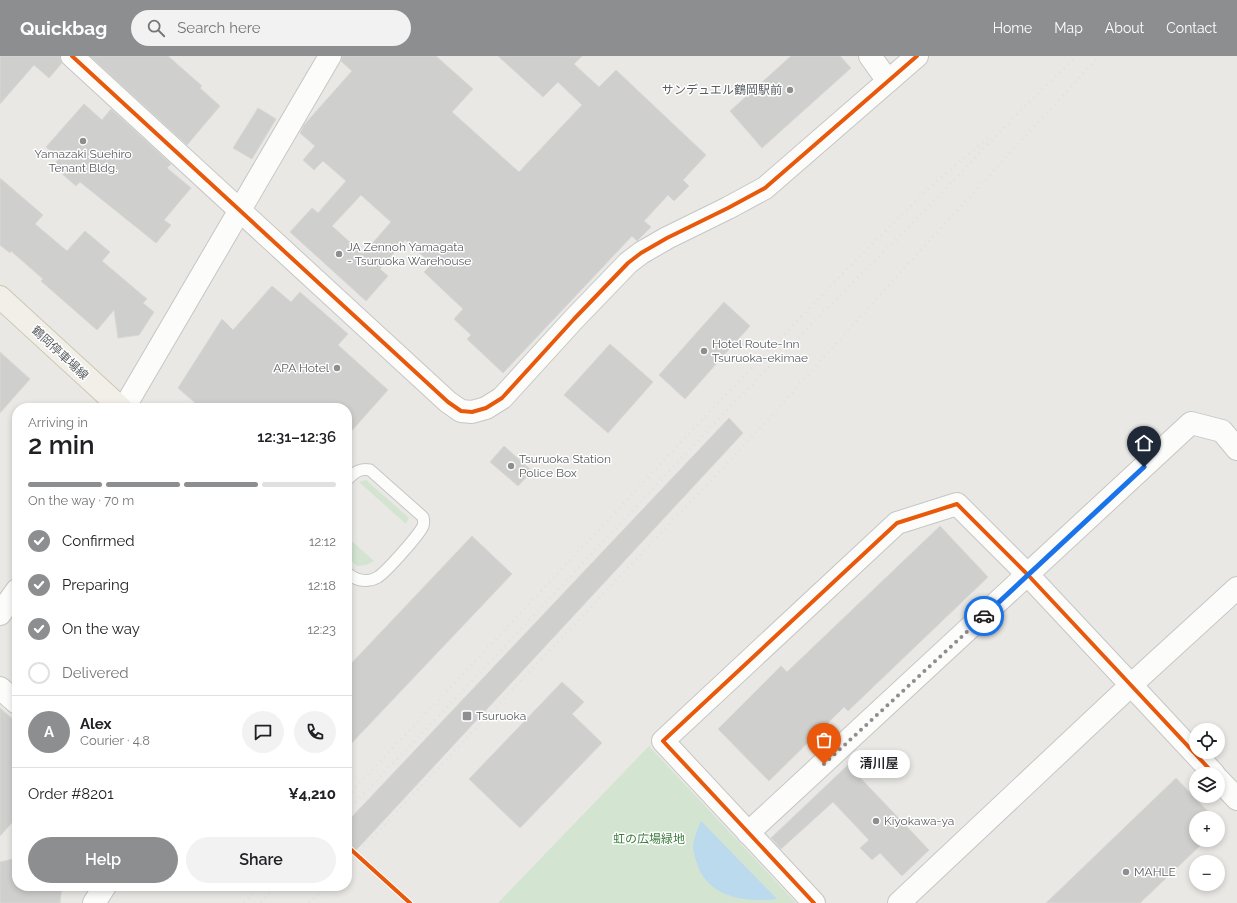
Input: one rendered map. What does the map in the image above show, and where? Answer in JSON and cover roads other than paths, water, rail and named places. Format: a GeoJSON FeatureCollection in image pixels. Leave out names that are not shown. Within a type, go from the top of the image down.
{"type":"FeatureCollection","features":[{"type":"Feature","properties":{"kind":"main road","name":"鶴岡停車場線"},"geometry":{"type":"LineString","coordinates":[[3,303],[115,403]]}},
{"type":"Feature","properties":{"kind":"street"},"geometry":{"type":"LineString","coordinates":[[72,56],[448,402],[461,411],[472,412],[486,408],[502,398],[574,319],[628,263],[641,253],[667,238],[765,188],[917,56]]}},
{"type":"Feature","properties":{"kind":"street"},"geometry":{"type":"LineString","coordinates":[[127,403],[330,56]]}},
{"type":"Feature","properties":{"kind":"street"},"geometry":{"type":"LineString","coordinates":[[870,56],[888,81]]}},
{"type":"Feature","properties":{"kind":"street"},"geometry":{"type":"LineString","coordinates":[[748,833],[1028,576],[1191,423],[1222,431],[1237,448]]}},
{"type":"Feature","properties":{"kind":"street"},"geometry":{"type":"LineString","coordinates":[[814,903],[664,741],[897,523],[957,504],[1028,576],[1207,767]]}},
{"type":"Feature","properties":{"kind":"street"},"geometry":{"type":"LineString","coordinates":[[899,903],[1131,685],[1237,588]]}},
{"type":"Feature","properties":{"kind":"street"},"geometry":{"type":"LineString","coordinates":[[0,614],[12,597]]}},
{"type":"Feature","properties":{"kind":"street"},"geometry":{"type":"LineString","coordinates":[[0,688],[12,699]]}},
{"type":"Feature","properties":{"kind":"street"},"geometry":{"type":"LineString","coordinates":[[1225,786],[1237,799]]}},
{"type":"Feature","properties":{"kind":"street"},"geometry":{"type":"LineString","coordinates":[[94,903],[102,891]]}},
{"type":"Feature","properties":{"kind":"lane"},"geometry":{"type":"LineString","coordinates":[[352,475],[358,470],[370,470],[423,517],[424,521],[424,525],[416,536],[377,578],[368,581],[359,580],[352,576]]}},
{"type":"Feature","properties":{"kind":"water"},"geometry":{"type":"Polygon","coordinates":[[[701,821],[777,899],[754,900],[732,896],[722,892],[705,879],[699,869],[693,848],[694,839],[701,821]]]}},
{"type":"Feature","properties":{"kind":"railway"},"geometry":{"type":"LineString","coordinates":[[352,806],[455,699],[725,412],[896,240],[1029,102],[1077,56]]}},
{"type":"Feature","properties":{"kind":"railway"},"geometry":{"type":"LineString","coordinates":[[352,859],[754,435],[876,299],[1099,56]]}},
{"type":"Feature","properties":{"kind":"railway"},"geometry":{"type":"LineString","coordinates":[[352,791],[718,403],[845,271],[927,190],[990,136]]}},
{"type":"Feature","properties":{"kind":"railway"},"geometry":{"type":"LineString","coordinates":[[244,903],[255,891]]}},
{"type":"Feature","properties":{"kind":"railway"},"geometry":{"type":"LineString","coordinates":[[261,903],[272,891]]}},
{"type":"Feature","properties":{"kind":"railway"},"geometry":{"type":"LineString","coordinates":[[309,903],[321,891]]}},
{"type":"Feature","properties":{"kind":"place","name":"サンデュエル鶴岡駅前"},"geometry":{"type":"Point","coordinates":[790,90]}},
{"type":"Feature","properties":{"kind":"place","name":"Yamazaki Suehiro Tenant Bldg."},"geometry":{"type":"Point","coordinates":[83,141]}},
{"type":"Feature","properties":{"kind":"place","name":"JA Zennoh Yamagata - Tsuruoka Warehouse"},"geometry":{"type":"Point","coordinates":[339,254]}},
{"type":"Feature","properties":{"kind":"place","name":"Hotel Route-Inn Tsuruoka-ekimae"},"geometry":{"type":"Point","coordinates":[704,351]}},
{"type":"Feature","properties":{"kind":"place","name":"APA Hotel"},"geometry":{"type":"Point","coordinates":[337,368]}},
{"type":"Feature","properties":{"kind":"place","name":"Tsuruoka Station Police Box"},"geometry":{"type":"Point","coordinates":[511,466]}},
{"type":"Feature","properties":{"kind":"place","name":"Tsuruoka"},"geometry":{"type":"Point","coordinates":[467,716]}},
{"type":"Feature","properties":{"kind":"place","name":"清川屋"},"geometry":{"type":"Point","coordinates":[824,764]}},
{"type":"Feature","properties":{"kind":"place","name":"Kiyokawa-ya"},"geometry":{"type":"Point","coordinates":[876,821]}},
{"type":"Feature","properties":{"kind":"place","name":"MAHLE"},"geometry":{"type":"Point","coordinates":[1126,872]}},
{"type":"Feature","properties":{"kind":"park label","name":"虹の広場緑地"},"geometry":{"type":"Point","coordinates":[649,839]}}]}
